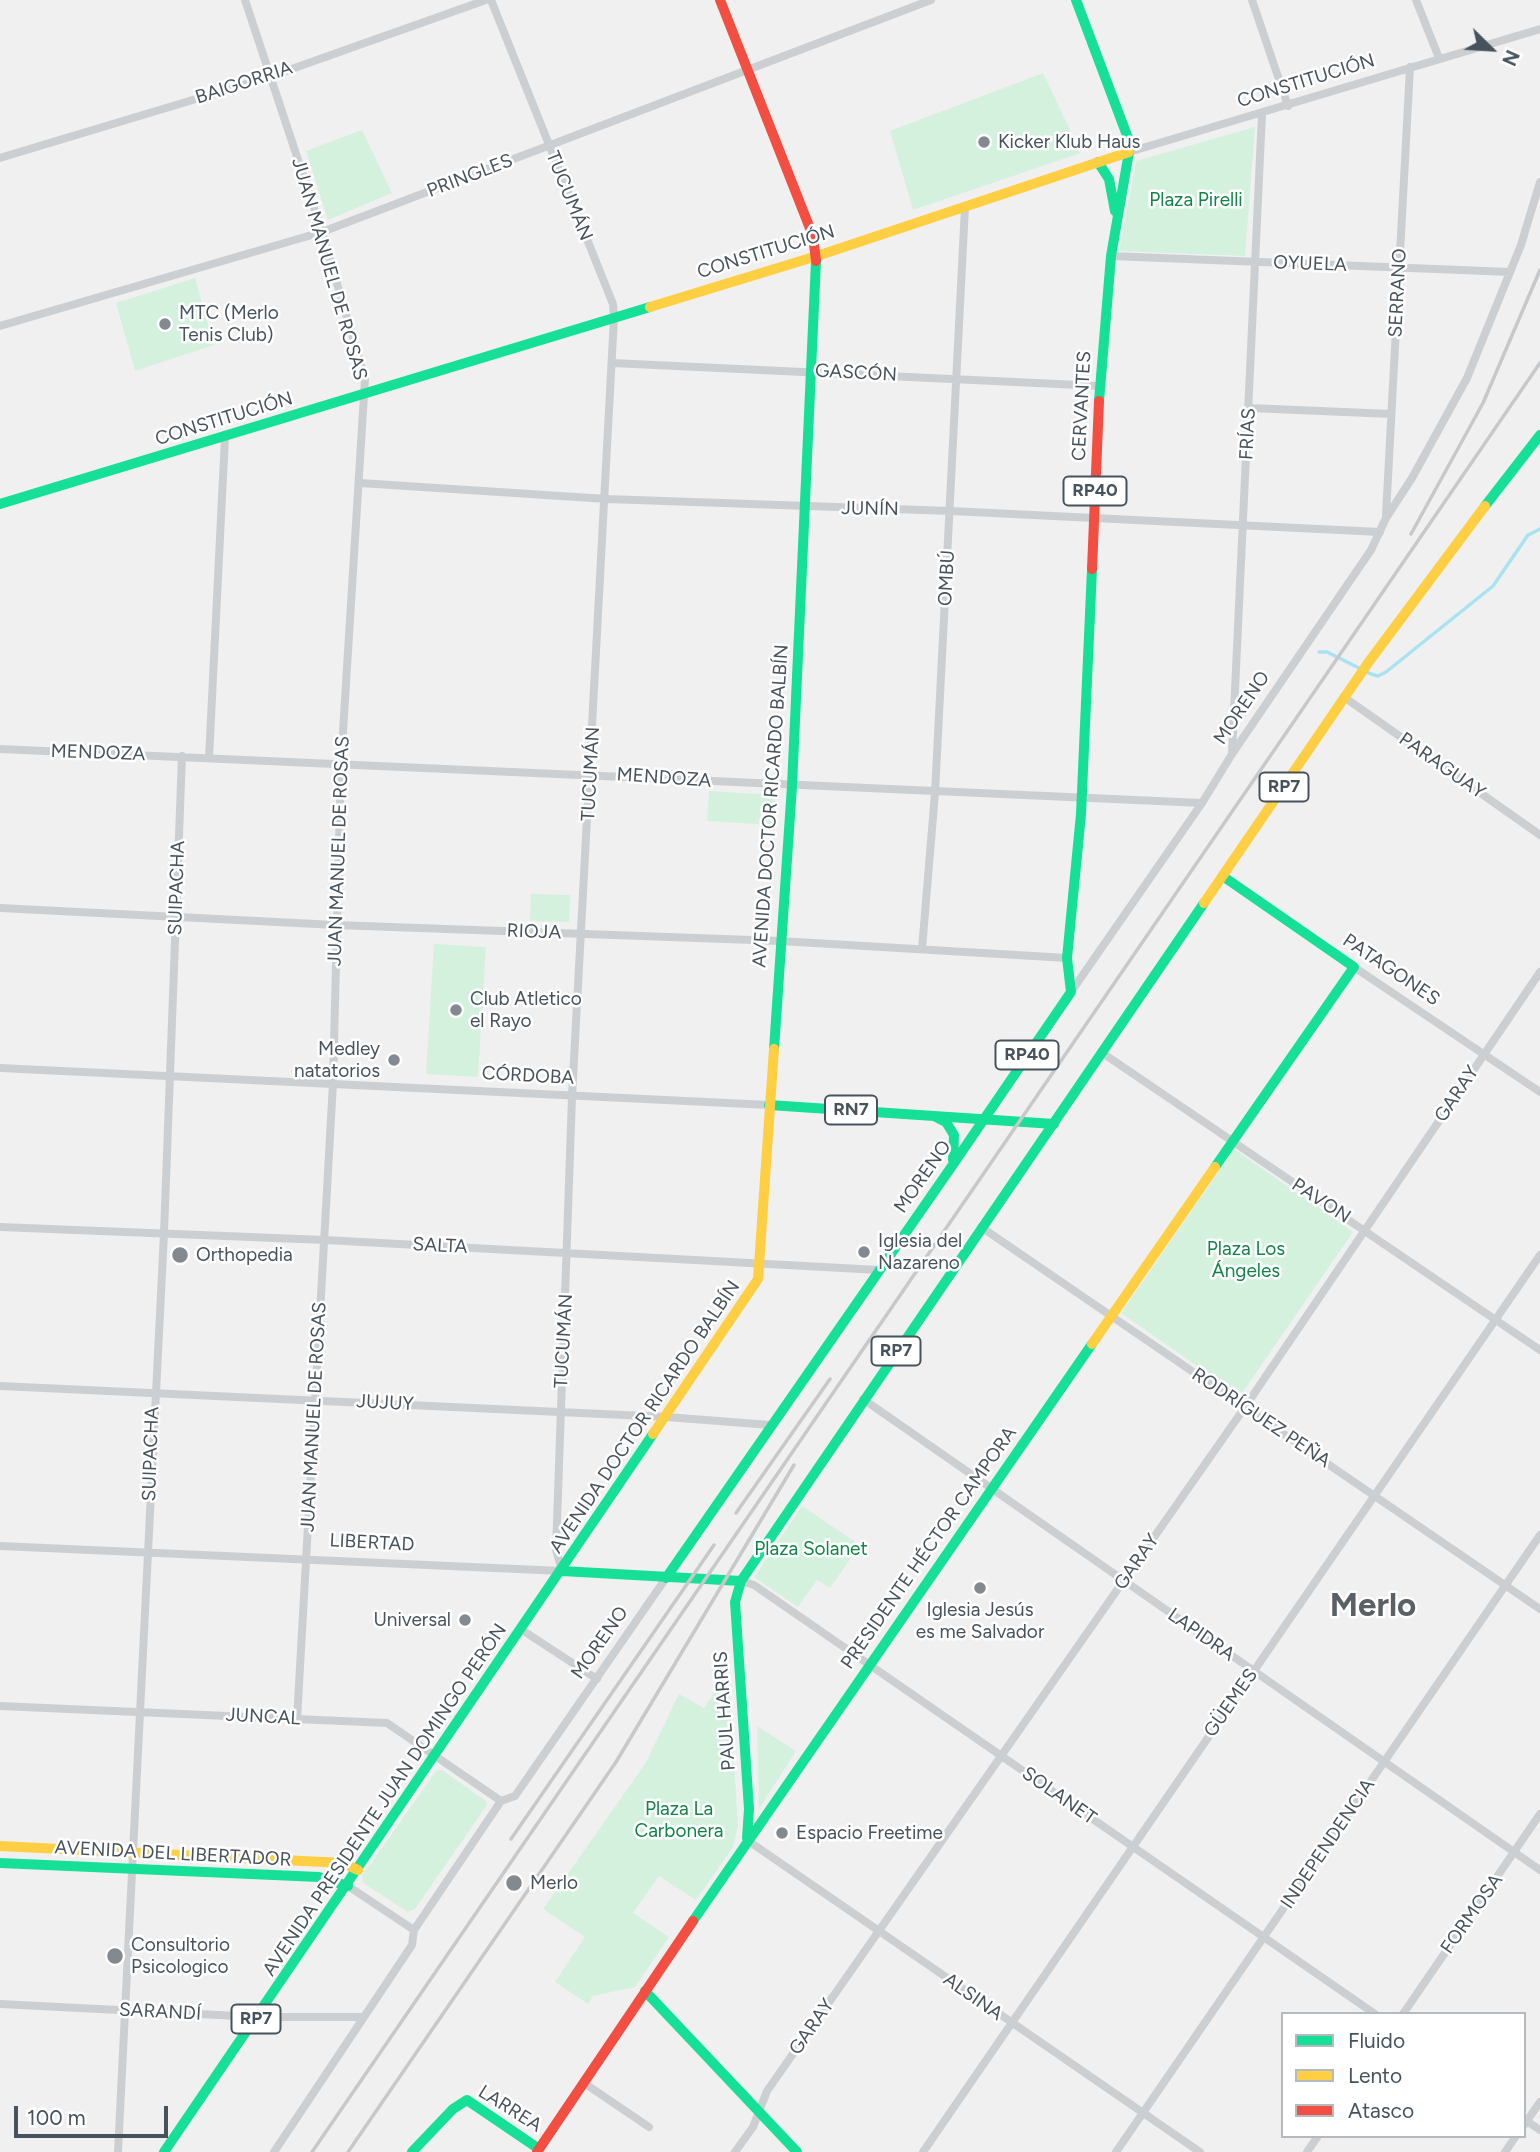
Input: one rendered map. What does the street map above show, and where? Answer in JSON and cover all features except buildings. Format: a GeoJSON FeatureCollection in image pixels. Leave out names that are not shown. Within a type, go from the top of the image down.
{"type":"FeatureCollection","features":[{"type":"Feature","properties":{"kind":"main road","name":"AVENIDA DOCTOR RICARDO BALBÍN"},"geometry":{"type":"LineString","coordinates":[[562,1571],[753,1290],[762,1264],[769,1105],[792,786],[817,256],[813,236],[720,0]]}},
{"type":"Feature","properties":{"kind":"main road","name":"CERVANTES"},"geometry":{"type":"LineString","coordinates":[[1070,992],[1067,958],[1081,799],[1100,386],[1111,256],[1129,152],[1128,138],[1076,0]]}},
{"type":"Feature","properties":{"kind":"main road","name":"CONSTITUCIÓN"},"geometry":{"type":"LineString","coordinates":[[0,504],[817,256],[1129,152]]}},
{"type":"Feature","properties":{"kind":"main road"},"geometry":{"type":"LineString","coordinates":[[1098,162],[1109,179],[1116,221]]}},
{"type":"Feature","properties":{"kind":"main road","name":"RP7"},"geometry":{"type":"LineString","coordinates":[[741,1581],[1101,1052],[1224,877],[1344,697],[1540,435]]}},
{"type":"Feature","properties":{"kind":"main road","name":"PATAGONES"},"geometry":{"type":"LineString","coordinates":[[1224,877],[1354,967]]}},
{"type":"Feature","properties":{"kind":"main road","name":"PRESIDENTE HÉCTOR CAMPORA"},"geometry":{"type":"LineString","coordinates":[[538,2150],[747,1840],[1354,967]]}},
{"type":"Feature","properties":{"kind":"main road","name":"MORENO"},"geometry":{"type":"LineString","coordinates":[[666,1578],[1070,992]]}},
{"type":"Feature","properties":{"kind":"main road","name":"CÓRDOBA"},"geometry":{"type":"LineString","coordinates":[[769,1105],[1054,1124]]}},
{"type":"Feature","properties":{"kind":"main road"},"geometry":{"type":"LineString","coordinates":[[933,1116],[946,1122],[954,1135],[956,1150],[952,1166]]}},
{"type":"Feature","properties":{"kind":"main road","name":"LIBERTAD"},"geometry":{"type":"LineString","coordinates":[[562,1571],[741,1581]]}},
{"type":"Feature","properties":{"kind":"main road","name":"AVENIDA PRESIDENTE JUAN DOMINGO PERÓN"},"geometry":{"type":"LineString","coordinates":[[164,2152],[562,1571]]}},
{"type":"Feature","properties":{"kind":"main road","name":"PAUL HARRIS"},"geometry":{"type":"LineString","coordinates":[[741,1581],[735,1602],[748,1809],[747,1840]]}},
{"type":"Feature","properties":{"kind":"main road","name":"AVENIDA DEL LIBERTADOR"},"geometry":{"type":"LineString","coordinates":[[0,1846],[343,1863],[358,1870]]}},
{"type":"Feature","properties":{"kind":"main road","name":"AVENIDA DEL LIBERTADOR"},"geometry":{"type":"LineString","coordinates":[[0,1863],[319,1877],[348,1886]]}},
{"type":"Feature","properties":{"kind":"main road"},"geometry":{"type":"LineString","coordinates":[[645,1991],[797,2152]]}},
{"type":"Feature","properties":{"kind":"main road","name":"LARREA"},"geometry":{"type":"LineString","coordinates":[[412,2152],[461,2101],[471,2101],[538,2150]]}},
{"type":"Feature","properties":{"kind":"street","name":"JUAN MANUEL DE ROSAS"},"geometry":{"type":"LineString","coordinates":[[245,0],[322,232],[364,375],[360,483],[341,764],[333,1083],[297,1720]]}},
{"type":"Feature","properties":{"kind":"street","name":"BAIGORRIA"},"geometry":{"type":"LineString","coordinates":[[0,159],[269,76],[486,0]]}},
{"type":"Feature","properties":{"kind":"street","name":"TUCUMÁN"},"geometry":{"type":"LineString","coordinates":[[491,0],[613,304],[614,317],[607,499],[572,1097],[556,1550],[562,1571]]}},
{"type":"Feature","properties":{"kind":"street","name":"PRINGLES"},"geometry":{"type":"LineString","coordinates":[[0,326],[322,232],[746,68],[931,0]]}},
{"type":"Feature","properties":{"kind":"street"},"geometry":{"type":"LineString","coordinates":[[1252,0],[1288,106]]}},
{"type":"Feature","properties":{"kind":"street"},"geometry":{"type":"LineString","coordinates":[[1416,0],[1439,58]]}},
{"type":"Feature","properties":{"kind":"street","name":"CONSTITUCIÓN"},"geometry":{"type":"LineString","coordinates":[[1129,152],[1540,29]]}},
{"type":"Feature","properties":{"kind":"street","name":"SERRANO"},"geometry":{"type":"LineString","coordinates":[[1386,518],[1410,67]]}},
{"type":"Feature","properties":{"kind":"street","name":"FRÍAS"},"geometry":{"type":"LineString","coordinates":[[1232,754],[1262,114]]}},
{"type":"Feature","properties":{"kind":"street","name":"MORENO"},"geometry":{"type":"LineString","coordinates":[[1070,992],[1202,803],[1232,754],[1371,550],[1386,518],[1412,478],[1467,379],[1510,272],[1540,182]]}},
{"type":"Feature","properties":{"kind":"street","name":"OMBÚ"},"geometry":{"type":"LineString","coordinates":[[922,949],[936,793],[965,206]]}},
{"type":"Feature","properties":{"kind":"street","name":"OYUELA"},"geometry":{"type":"LineString","coordinates":[[1111,256],[1510,272]]}},
{"type":"Feature","properties":{"kind":"street","name":"GASCÓN"},"geometry":{"type":"LineString","coordinates":[[612,363],[813,370],[1100,386]]}},
{"type":"Feature","properties":{"kind":"street"},"geometry":{"type":"LineString","coordinates":[[1250,408],[1391,414]]}},
{"type":"Feature","properties":{"kind":"street"},"geometry":{"type":"LineString","coordinates":[[209,758],[225,437]]}},
{"type":"Feature","properties":{"kind":"street","name":"JUNÍN"},"geometry":{"type":"LineString","coordinates":[[360,483],[607,499],[951,511],[1380,532]]}},
{"type":"Feature","properties":{"kind":"street","name":"PARAGUAY"},"geometry":{"type":"LineString","coordinates":[[1344,697],[1540,835]]}},
{"type":"Feature","properties":{"kind":"street","name":"MENDOZA"},"geometry":{"type":"LineString","coordinates":[[0,749],[591,773],[792,786],[1202,803]]}},
{"type":"Feature","properties":{"kind":"street","name":"SUIPACHA"},"geometry":{"type":"LineString","coordinates":[[118,2152],[130,1853],[164,1233],[182,756]]}},
{"type":"Feature","properties":{"kind":"street","name":"RIOJA"},"geometry":{"type":"LineString","coordinates":[[0,908],[335,925],[780,941],[1067,958]]}},
{"type":"Feature","properties":{"kind":"street","name":"PATAGONES"},"geometry":{"type":"LineString","coordinates":[[1354,967],[1540,1092]]}},
{"type":"Feature","properties":{"kind":"street","name":"GARAY"},"geometry":{"type":"LineString","coordinates":[[736,2152],[753,2127],[767,2091],[1245,1407],[1540,972]]}},
{"type":"Feature","properties":{"kind":"street","name":"PAVON"},"geometry":{"type":"LineString","coordinates":[[1101,1052],[1540,1350]]}},
{"type":"Feature","properties":{"kind":"street","name":"CÓRDOBA"},"geometry":{"type":"LineString","coordinates":[[0,1068],[769,1105]]}},
{"type":"Feature","properties":{"kind":"street","name":"SALTA"},"geometry":{"type":"LineString","coordinates":[[0,1227],[325,1240],[879,1270]]}},
{"type":"Feature","properties":{"kind":"street","name":"RODRÍGUEZ PEÑA"},"geometry":{"type":"LineString","coordinates":[[981,1227],[1540,1609]]}},
{"type":"Feature","properties":{"kind":"street","name":"GÜEMES"},"geometry":{"type":"LineString","coordinates":[[923,2152],[1540,1255]]}},
{"type":"Feature","properties":{"kind":"street","name":"JUJUY"},"geometry":{"type":"LineString","coordinates":[[0,1386],[154,1391],[667,1417],[770,1425]]}},
{"type":"Feature","properties":{"kind":"street","name":"LAPIDRA"},"geometry":{"type":"LineString","coordinates":[[863,1399],[1540,1870]]}},
{"type":"Feature","properties":{"kind":"street","name":"INDEPENDENCIA"},"geometry":{"type":"LineString","coordinates":[[1116,2152],[1540,1535]]}},
{"type":"Feature","properties":{"kind":"street","name":"LIBERTAD"},"geometry":{"type":"LineString","coordinates":[[0,1546],[562,1571]]}},
{"type":"Feature","properties":{"kind":"street","name":"MORENO"},"geometry":{"type":"LineString","coordinates":[[274,2152],[413,1943],[414,1930],[501,1801],[515,1796],[666,1578]]}},
{"type":"Feature","properties":{"kind":"street","name":"SOLANET"},"geometry":{"type":"LineString","coordinates":[[741,1581],[754,1585],[1372,2012]]}},
{"type":"Feature","properties":{"kind":"street"},"geometry":{"type":"LineString","coordinates":[[522,1630],[597,1679]]}},
{"type":"Feature","properties":{"kind":"street","name":"JUNCAL"},"geometry":{"type":"LineString","coordinates":[[0,1706],[387,1723],[501,1801]]}},
{"type":"Feature","properties":{"kind":"street","name":"FORMOSA"},"geometry":{"type":"LineString","coordinates":[[1404,2012],[1540,1814]]}},
{"type":"Feature","properties":{"kind":"street","name":"ALSINA"},"geometry":{"type":"LineString","coordinates":[[747,1840],[1200,2152]]}},
{"type":"Feature","properties":{"kind":"street","name":"AVENIDA DEL LIBERTADOR"},"geometry":{"type":"LineString","coordinates":[[348,1886],[414,1930]]}},
{"type":"Feature","properties":{"kind":"street","name":"SARANDÍ"},"geometry":{"type":"LineString","coordinates":[[0,2004],[258,2017],[362,2017]]}},
{"type":"Feature","properties":{"kind":"street"},"geometry":{"type":"LineString","coordinates":[[584,2083],[649,2127]]}},
{"type":"Feature","properties":{"kind":"street"},"geometry":{"type":"LineString","coordinates":[[1526,2121],[1540,2102]]}},
{"type":"Feature","properties":{"kind":"green space","name":"Kicker Klub Haus"},"geometry":{"type":"Polygon","coordinates":[[[1043,73],[1081,153],[913,210],[890,131],[1043,73]]]}},
{"type":"Feature","properties":{"kind":"green space","name":"Plaza Pirelli"},"geometry":{"type":"Polygon","coordinates":[[[1255,127],[1245,256],[1119,251],[1136,161],[1255,127]]]}},
{"type":"Feature","properties":{"kind":"green space"},"geometry":{"type":"Polygon","coordinates":[[[362,130],[392,193],[328,220],[306,151],[362,130]]]}},
{"type":"Feature","properties":{"kind":"green space","name":"MTC (Merlo Tenis Club)"},"geometry":{"type":"Polygon","coordinates":[[[195,278],[214,345],[135,371],[116,303],[195,278]]]}},
{"type":"Feature","properties":{"kind":"green space"},"geometry":{"type":"Polygon","coordinates":[[[709,791],[775,795],[773,825],[707,821],[709,791]]]}},
{"type":"Feature","properties":{"kind":"green space"},"geometry":{"type":"Polygon","coordinates":[[[531,894],[570,895],[569,922],[530,921],[531,894]]]}},
{"type":"Feature","properties":{"kind":"green space","name":"Club Atletico el Rayo"},"geometry":{"type":"Polygon","coordinates":[[[434,944],[486,947],[478,1077],[426,1074],[434,944]]]}},
{"type":"Feature","properties":{"kind":"green space","name":"Plaza Los Ángeles"},"geometry":{"type":"Polygon","coordinates":[[[1234,1149],[1353,1232],[1240,1396],[1121,1313],[1234,1149]]]}},
{"type":"Feature","properties":{"kind":"green space","name":"Plaza Solanet"},"geometry":{"type":"Polygon","coordinates":[[[802,1506],[860,1545],[830,1588],[817,1580],[798,1607],[754,1577],[802,1506]]]}},
{"type":"Feature","properties":{"kind":"green space","name":"Plaza La Carbonera"},"geometry":{"type":"Polygon","coordinates":[[[728,1672],[738,1825],[733,1847],[696,1900],[659,1876],[633,1913],[669,1937],[635,1987],[593,1996],[588,2004],[555,1982],[585,1937],[543,1909],[645,1764],[679,1694],[704,1708],[728,1672]]]}},
{"type":"Feature","properties":{"kind":"green space"},"geometry":{"type":"Polygon","coordinates":[[[757,1726],[796,1751],[759,1809],[757,1726]]]}},
{"type":"Feature","properties":{"kind":"green space"},"geometry":{"type":"Polygon","coordinates":[[[442,1770],[486,1801],[487,1805],[415,1909],[408,1912],[363,1883],[362,1876],[436,1771],[442,1770]]]}},
{"type":"Feature","properties":{"kind":"waterway"},"geometry":{"type":"LineString","coordinates":[[1319,652],[1327,652],[1371,674],[1378,676],[1386,672],[1493,586],[1528,535],[1540,529]]}},
{"type":"Feature","properties":{"kind":"railway"},"geometry":{"type":"LineString","coordinates":[[1411,534],[1483,403],[1540,270]]}},
{"type":"Feature","properties":{"kind":"railway"},"geometry":{"type":"LineString","coordinates":[[312,2152],[1540,363]]}},
{"type":"Feature","properties":{"kind":"railway"},"geometry":{"type":"LineString","coordinates":[[736,1513],[830,1379]]}},
{"type":"Feature","properties":{"kind":"railway"},"geometry":{"type":"LineString","coordinates":[[348,2152],[616,1762],[794,1465]]}},
{"type":"Feature","properties":{"kind":"railway"},"geometry":{"type":"LineString","coordinates":[[511,1839],[714,1545]]}},
{"type":"Feature","properties":{"kind":"traffic: fast"},"geometry":{"type":"LineString","coordinates":[[1076,0],[1128,138],[1129,152],[1111,256],[1099,401]]}},
{"type":"Feature","properties":{"kind":"traffic: fast"},"geometry":{"type":"LineString","coordinates":[[1098,162],[1109,179],[1115,211]]}},
{"type":"Feature","properties":{"kind":"traffic: fast"},"geometry":{"type":"LineString","coordinates":[[774,1049],[792,786],[816,261]]}},
{"type":"Feature","properties":{"kind":"traffic: fast"},"geometry":{"type":"LineString","coordinates":[[0,504],[650,307]]}},
{"type":"Feature","properties":{"kind":"traffic: fast"},"geometry":{"type":"LineString","coordinates":[[1485,506],[1540,435]]}},
{"type":"Feature","properties":{"kind":"traffic: fast"},"geometry":{"type":"LineString","coordinates":[[952,1166],[1071,992],[1067,958],[1081,814],[1092,569]]}},
{"type":"Feature","properties":{"kind":"traffic: fast"},"geometry":{"type":"LineString","coordinates":[[1215,1167],[1354,967],[1224,877]]}},
{"type":"Feature","properties":{"kind":"traffic: fast"},"geometry":{"type":"LineString","coordinates":[[741,1581],[1204,903]]}},
{"type":"Feature","properties":{"kind":"traffic: fast"},"geometry":{"type":"LineString","coordinates":[[769,1105],[1054,1124]]}},
{"type":"Feature","properties":{"kind":"traffic: fast"},"geometry":{"type":"LineString","coordinates":[[936,1117],[946,1122],[954,1135],[953,1160]]}},
{"type":"Feature","properties":{"kind":"traffic: fast"},"geometry":{"type":"LineString","coordinates":[[666,1578],[952,1166]]}},
{"type":"Feature","properties":{"kind":"traffic: fast"},"geometry":{"type":"LineString","coordinates":[[693,1921],[1092,1344]]}},
{"type":"Feature","properties":{"kind":"traffic: fast"},"geometry":{"type":"LineString","coordinates":[[164,2152],[653,1434]]}},
{"type":"Feature","properties":{"kind":"traffic: fast"},"geometry":{"type":"LineString","coordinates":[[562,1571],[741,1581],[735,1602],[749,1809],[747,1838]]}},
{"type":"Feature","properties":{"kind":"traffic: fast"},"geometry":{"type":"LineString","coordinates":[[0,1863],[319,1877],[348,1886]]}},
{"type":"Feature","properties":{"kind":"traffic: fast"},"geometry":{"type":"LineString","coordinates":[[645,1991],[797,2152]]}},
{"type":"Feature","properties":{"kind":"traffic: fast"},"geometry":{"type":"LineString","coordinates":[[412,2152],[453,2109],[467,2100],[539,2149]]}},
{"type":"Feature","properties":{"kind":"traffic: slow"},"geometry":{"type":"LineString","coordinates":[[650,307],[817,256],[1129,152]]}},
{"type":"Feature","properties":{"kind":"traffic: slow"},"geometry":{"type":"LineString","coordinates":[[1204,903],[1368,663],[1485,506]]}},
{"type":"Feature","properties":{"kind":"traffic: slow"},"geometry":{"type":"LineString","coordinates":[[653,1434],[758,1279],[774,1049]]}},
{"type":"Feature","properties":{"kind":"traffic: slow"},"geometry":{"type":"LineString","coordinates":[[1092,1344],[1215,1167]]}},
{"type":"Feature","properties":{"kind":"traffic: slow"},"geometry":{"type":"LineString","coordinates":[[0,1846],[343,1863],[358,1870]]}},
{"type":"Feature","properties":{"kind":"traffic: jam"},"geometry":{"type":"LineString","coordinates":[[720,0],[813,236],[816,261]]}},
{"type":"Feature","properties":{"kind":"traffic: jam"},"geometry":{"type":"LineString","coordinates":[[1092,569],[1099,401]]}},
{"type":"Feature","properties":{"kind":"traffic: jam"},"geometry":{"type":"LineString","coordinates":[[537,2152],[693,1921]]}},
{"type":"Feature","properties":{"kind":"place","name":"Kicker Klub Haus"},"geometry":{"type":"Point","coordinates":[984,142]}},
{"type":"Feature","properties":{"kind":"place","name":"MTC (Merlo Tenis Club)"},"geometry":{"type":"Point","coordinates":[165,324]}},
{"type":"Feature","properties":{"kind":"place","name":"Club Atletico el Rayo"},"geometry":{"type":"Point","coordinates":[456,1010]}},
{"type":"Feature","properties":{"kind":"place","name":"Medley natatorios"},"geometry":{"type":"Point","coordinates":[394,1060]}},
{"type":"Feature","properties":{"kind":"place","name":"Iglesia del Nazareno"},"geometry":{"type":"Point","coordinates":[864,1252]}},
{"type":"Feature","properties":{"kind":"place","name":"Orthopedia"},"geometry":{"type":"Point","coordinates":[180,1255]}},
{"type":"Feature","properties":{"kind":"place","name":"Iglesia Jesús es me Salvador"},"geometry":{"type":"Point","coordinates":[980,1588]}},
{"type":"Feature","properties":{"kind":"place","name":"Universal"},"geometry":{"type":"Point","coordinates":[465,1620]}},
{"type":"Feature","properties":{"kind":"place","name":"Espacio Freetime"},"geometry":{"type":"Point","coordinates":[782,1833]}},
{"type":"Feature","properties":{"kind":"place","name":"Merlo"},"geometry":{"type":"Point","coordinates":[514,1883]}},
{"type":"Feature","properties":{"kind":"place","name":"Consultorio Psicologico"},"geometry":{"type":"Point","coordinates":[115,1956]}},
{"type":"Feature","properties":{"kind":"district","name":"Merlo"},"geometry":{"type":"Point","coordinates":[1373,1606]}}]}
